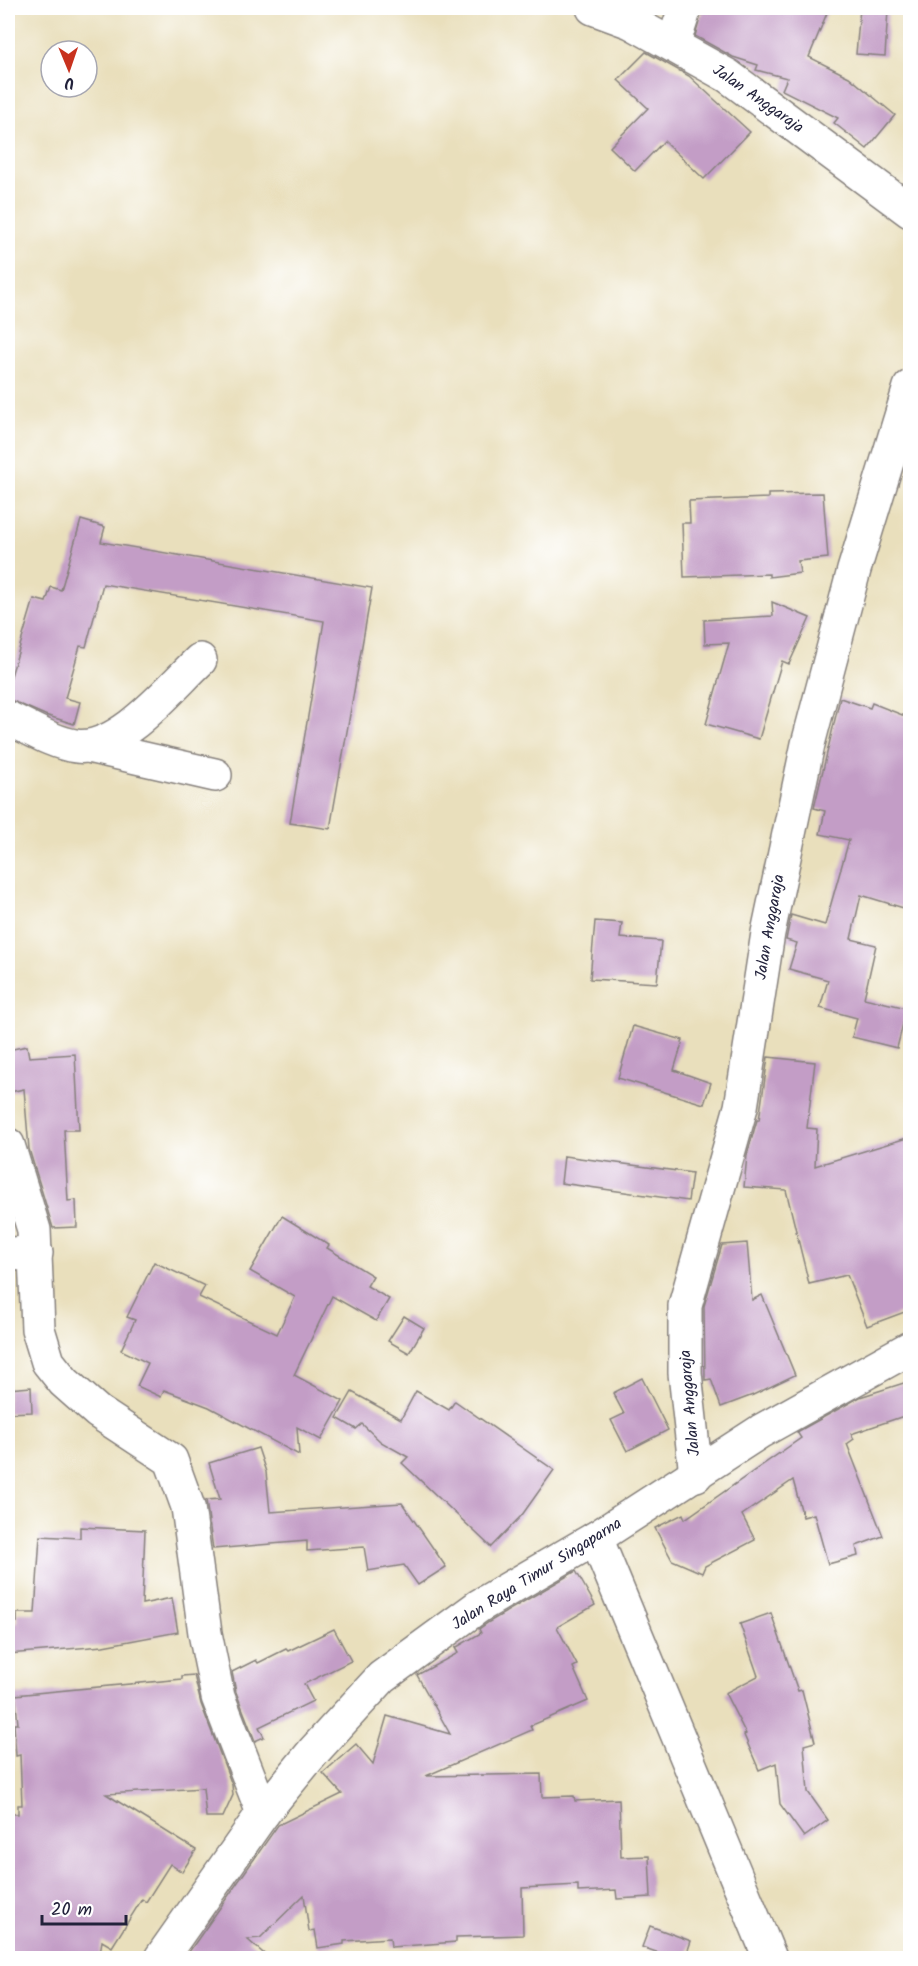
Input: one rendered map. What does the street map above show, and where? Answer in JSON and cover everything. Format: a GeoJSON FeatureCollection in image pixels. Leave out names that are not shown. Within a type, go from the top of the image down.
{"type":"FeatureCollection","features":[{"type":"Feature","properties":{"kind":"street","name":"Jalan Anggaraja"},"geometry":{"type":"LineString","coordinates":[[593,8],[631,22],[729,76],[910,211]]}},
{"type":"Feature","properties":{"kind":"street"},"geometry":{"type":"LineString","coordinates":[[673,45],[685,8]]}},
{"type":"Feature","properties":{"kind":"street","name":"Jalan Anggaraja"},"geometry":{"type":"LineString","coordinates":[[696,1475],[685,1373],[685,1306],[741,1107],[768,933],[808,744],[854,570],[910,387]]}},
{"type":"Feature","properties":{"kind":"street"},"geometry":{"type":"LineString","coordinates":[[92,747],[126,729],[200,660]]}},
{"type":"Feature","properties":{"kind":"street"},"geometry":{"type":"LineString","coordinates":[[8,718],[63,742],[215,775]]}},
{"type":"Feature","properties":{"kind":"street"},"geometry":{"type":"LineString","coordinates":[[8,1145],[34,1230],[22,1254],[38,1329],[48,1362],[64,1382],[98,1412],[171,1460],[188,1507],[205,1633],[218,1697],[263,1814]]}},
{"type":"Feature","properties":{"kind":"street","name":"Jalan Raya Timur Singaparna"},"geometry":{"type":"LineString","coordinates":[[161,1959],[263,1814],[314,1751],[382,1677],[479,1606],[596,1538],[761,1431],[910,1348]]}},
{"type":"Feature","properties":{"kind":"street"},"geometry":{"type":"LineString","coordinates":[[596,1538],[770,1959]]}},
{"type":"Feature","properties":{"kind":"building"},"geometry":{"type":"Polygon","coordinates":[[[703,8],[829,8],[809,57],[849,77],[895,115],[867,149],[834,123],[838,118],[782,90],[787,78],[756,70],[758,65],[733,57],[695,36],[703,8]]]}},
{"type":"Feature","properties":{"kind":"building"},"geometry":{"type":"Polygon","coordinates":[[[860,8],[888,10],[885,56],[856,54],[860,8]]]}},
{"type":"Feature","properties":{"kind":"building"},"geometry":{"type":"Polygon","coordinates":[[[646,52],[689,76],[750,132],[704,179],[664,141],[635,171],[610,147],[648,108],[618,80],[646,52]]]}},
{"type":"Feature","properties":{"kind":"building"},"geometry":{"type":"Polygon","coordinates":[[[823,493],[828,558],[798,561],[800,573],[769,577],[769,574],[684,577],[682,523],[690,523],[689,501],[768,498],[768,494],[823,493]]]}},
{"type":"Feature","properties":{"kind":"building"},"geometry":{"type":"Polygon","coordinates":[[[81,520],[105,527],[101,542],[372,588],[330,829],[290,823],[324,621],[103,584],[86,647],[80,646],[65,698],[80,702],[74,724],[45,715],[8,699],[8,686],[34,599],[46,602],[51,587],[61,590],[81,520]]]}},
{"type":"Feature","properties":{"kind":"building"},"geometry":{"type":"Polygon","coordinates":[[[772,602],[810,618],[789,664],[782,661],[759,739],[706,724],[729,643],[705,644],[704,620],[773,616],[772,602]]]}},
{"type":"Feature","properties":{"kind":"building"},"geometry":{"type":"Polygon","coordinates":[[[840,698],[870,708],[872,703],[910,718],[910,910],[861,895],[851,939],[876,945],[864,998],[907,1008],[897,1048],[852,1037],[857,1018],[820,1008],[828,980],[789,969],[797,943],[786,940],[791,915],[825,925],[849,840],[820,834],[825,811],[814,808],[840,698]]]}},
{"type":"Feature","properties":{"kind":"building"},"geometry":{"type":"Polygon","coordinates":[[[595,921],[622,923],[620,938],[661,941],[657,983],[590,979],[595,921]]]}},
{"type":"Feature","properties":{"kind":"building"},"geometry":{"type":"Polygon","coordinates":[[[633,1026],[683,1040],[674,1070],[711,1083],[704,1104],[618,1078],[633,1026]]]}},
{"type":"Feature","properties":{"kind":"building"},"geometry":{"type":"Polygon","coordinates":[[[27,1046],[29,1057],[75,1054],[79,1130],[64,1130],[68,1201],[76,1200],[77,1227],[53,1228],[29,1149],[24,1089],[10,1092],[8,1050],[27,1046]]]}},
{"type":"Feature","properties":{"kind":"building"},"geometry":{"type":"Polygon","coordinates":[[[768,1057],[815,1062],[807,1128],[817,1129],[815,1166],[910,1137],[910,1310],[867,1326],[847,1275],[809,1284],[786,1190],[744,1187],[747,1155],[757,1120],[759,1120],[768,1057]]]}},
{"type":"Feature","properties":{"kind":"building"},"geometry":{"type":"Polygon","coordinates":[[[564,1156],[692,1173],[688,1201],[561,1183],[564,1156]]]}},
{"type":"Feature","properties":{"kind":"building"},"geometry":{"type":"Polygon","coordinates":[[[282,1216],[329,1245],[327,1248],[373,1276],[367,1286],[389,1299],[376,1321],[332,1296],[294,1375],[343,1401],[321,1440],[297,1427],[299,1455],[209,1407],[164,1390],[161,1397],[137,1386],[148,1363],[121,1350],[135,1320],[127,1317],[154,1262],[205,1286],[199,1297],[277,1334],[295,1297],[250,1271],[282,1216]]]}},
{"type":"Feature","properties":{"kind":"building"},"geometry":{"type":"Polygon","coordinates":[[[747,1243],[752,1300],[762,1295],[795,1375],[721,1407],[711,1379],[705,1380],[704,1306],[722,1245],[747,1243]]]}},
{"type":"Feature","properties":{"kind":"building"},"geometry":{"type":"Polygon","coordinates":[[[404,1316],[424,1328],[409,1353],[388,1341],[404,1316]]]}},
{"type":"Feature","properties":{"kind":"building"},"geometry":{"type":"Polygon","coordinates":[[[642,1378],[668,1430],[627,1451],[611,1420],[624,1414],[613,1393],[642,1378]]]}},
{"type":"Feature","properties":{"kind":"building"},"geometry":{"type":"Polygon","coordinates":[[[910,1381],[910,1414],[851,1434],[854,1439],[847,1444],[883,1536],[856,1546],[858,1556],[828,1564],[814,1514],[803,1517],[793,1480],[742,1515],[755,1540],[705,1566],[702,1573],[672,1560],[655,1528],[683,1514],[685,1519],[801,1438],[797,1432],[860,1397],[910,1381]]]}},
{"type":"Feature","properties":{"kind":"building"},"geometry":{"type":"Polygon","coordinates":[[[31,1387],[32,1412],[8,1413],[8,1389],[31,1387]]]}},
{"type":"Feature","properties":{"kind":"building"},"geometry":{"type":"Polygon","coordinates":[[[416,1391],[449,1410],[455,1401],[554,1470],[522,1515],[491,1547],[402,1463],[408,1457],[381,1442],[362,1424],[356,1429],[337,1418],[352,1392],[401,1419],[416,1391]]]}},
{"type":"Feature","properties":{"kind":"building"},"geometry":{"type":"Polygon","coordinates":[[[258,1448],[266,1472],[270,1512],[402,1503],[446,1567],[418,1585],[404,1565],[368,1571],[364,1547],[307,1551],[307,1541],[213,1549],[206,1500],[220,1499],[209,1463],[258,1448]]]}},
{"type":"Feature","properties":{"kind":"building"},"geometry":{"type":"Polygon","coordinates":[[[80,1527],[145,1530],[142,1604],[172,1598],[178,1632],[103,1646],[8,1654],[8,1623],[17,1622],[17,1613],[35,1613],[40,1536],[80,1538],[80,1527]]]}},
{"type":"Feature","properties":{"kind":"building"},"geometry":{"type":"Polygon","coordinates":[[[576,1571],[595,1605],[557,1627],[577,1665],[573,1667],[588,1701],[530,1726],[532,1730],[426,1776],[541,1774],[542,1797],[574,1796],[575,1801],[619,1799],[621,1857],[649,1856],[651,1897],[617,1899],[616,1890],[578,1892],[578,1885],[522,1888],[523,1935],[456,1937],[456,1942],[391,1947],[390,1938],[344,1941],[344,1944],[318,1948],[315,1930],[309,1931],[304,1895],[260,1938],[247,1939],[270,1959],[184,1959],[278,1825],[342,1794],[323,1773],[356,1744],[373,1764],[387,1716],[450,1734],[417,1675],[458,1653],[455,1648],[481,1633],[479,1629],[489,1622],[576,1571]]]}},
{"type":"Feature","properties":{"kind":"building"},"geometry":{"type":"Polygon","coordinates":[[[771,1613],[798,1691],[802,1690],[815,1742],[804,1745],[808,1792],[828,1820],[804,1837],[780,1804],[776,1763],[759,1770],[744,1735],[746,1734],[725,1693],[758,1676],[740,1624],[771,1613]]]}},
{"type":"Feature","properties":{"kind":"building"},"geometry":{"type":"Polygon","coordinates":[[[334,1629],[351,1661],[304,1684],[313,1701],[259,1727],[264,1737],[255,1741],[236,1692],[232,1672],[256,1660],[258,1663],[286,1649],[288,1651],[334,1629]]]}},
{"type":"Feature","properties":{"kind":"building"},"geometry":{"type":"Polygon","coordinates":[[[194,1675],[201,1704],[232,1785],[233,1795],[223,1817],[206,1817],[203,1788],[106,1794],[196,1850],[182,1872],[170,1864],[146,1902],[142,1899],[112,1947],[102,1941],[99,1959],[8,1959],[8,1814],[18,1814],[18,1805],[22,1805],[20,1755],[16,1756],[14,1724],[18,1724],[15,1695],[182,1679],[182,1676],[194,1675]]]}},
{"type":"Feature","properties":{"kind":"building"},"geometry":{"type":"Polygon","coordinates":[[[650,1926],[691,1941],[685,1959],[676,1959],[642,1947],[650,1926]]]}}]}
